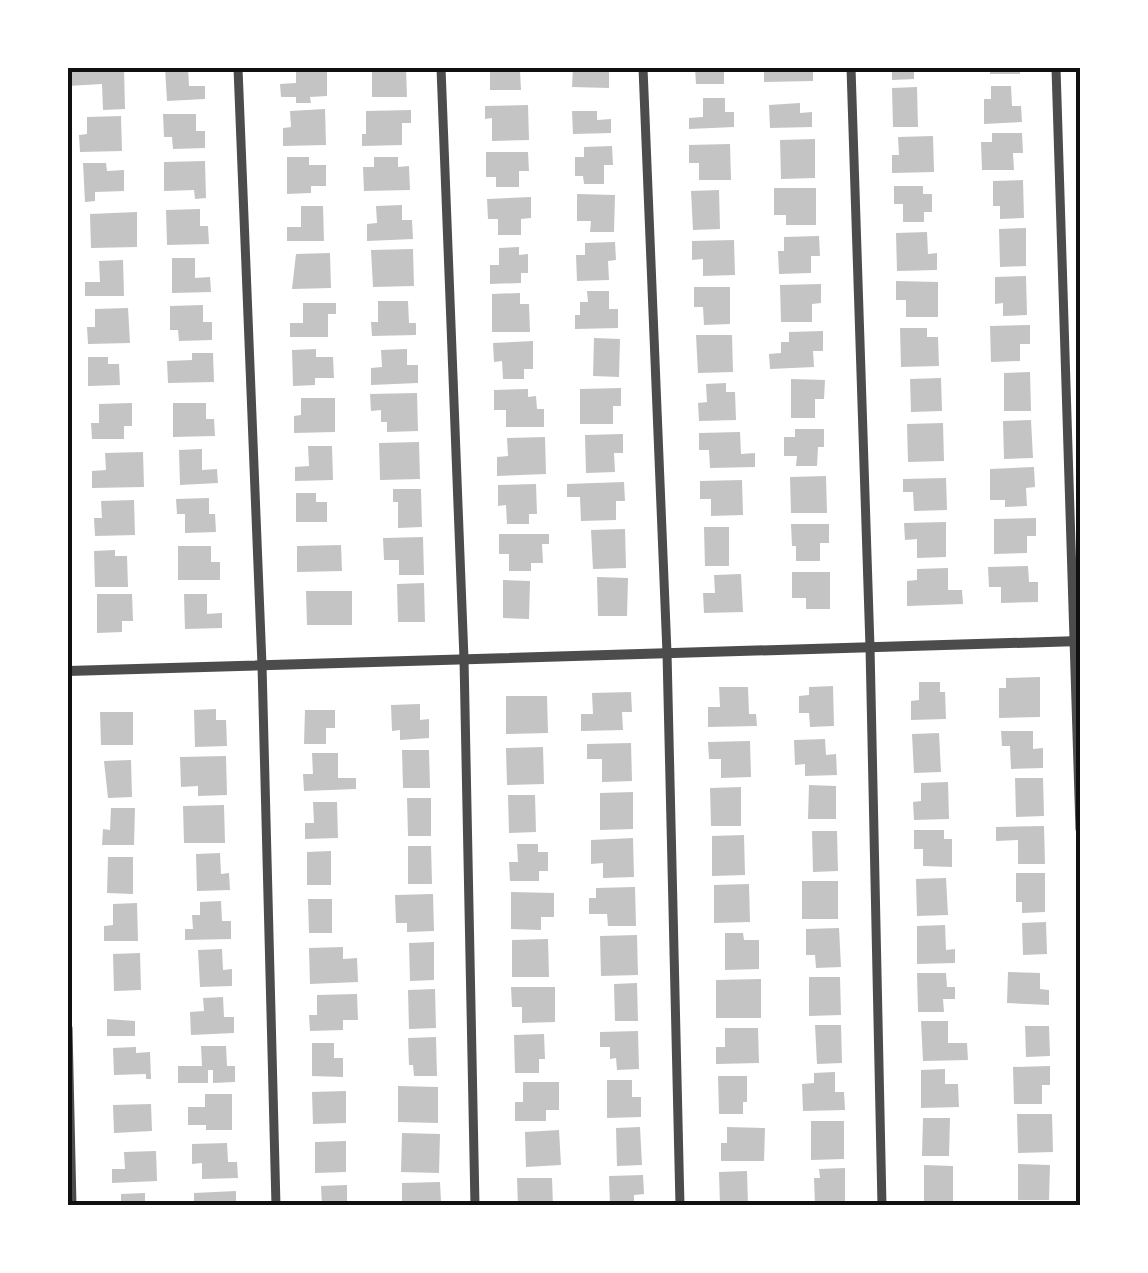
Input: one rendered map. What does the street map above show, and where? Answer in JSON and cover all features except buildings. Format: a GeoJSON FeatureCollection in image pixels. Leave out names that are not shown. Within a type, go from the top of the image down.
{"type":"FeatureCollection","features":[{"type":"Feature","properties":{"kind":"street"},"geometry":{"type":"LineString","coordinates":[[238,68],[262,666],[276,1206]]}},
{"type":"Feature","properties":{"kind":"street"},"geometry":{"type":"LineString","coordinates":[[441,68],[464,659],[476,1206]]}},
{"type":"Feature","properties":{"kind":"street"},"geometry":{"type":"LineString","coordinates":[[644,68],[668,653],[680,1206]]}},
{"type":"Feature","properties":{"kind":"street"},"geometry":{"type":"LineString","coordinates":[[851,68],[870,647],[882,1206]]}},
{"type":"Feature","properties":{"kind":"street"},"geometry":{"type":"LineString","coordinates":[[1056,68],[1078,641],[1080,829]]}},
{"type":"Feature","properties":{"kind":"street"},"geometry":{"type":"LineString","coordinates":[[68,671],[1078,641]]}},
{"type":"Feature","properties":{"kind":"street"},"geometry":{"type":"LineString","coordinates":[[68,1028],[72,1206]]}}]}
